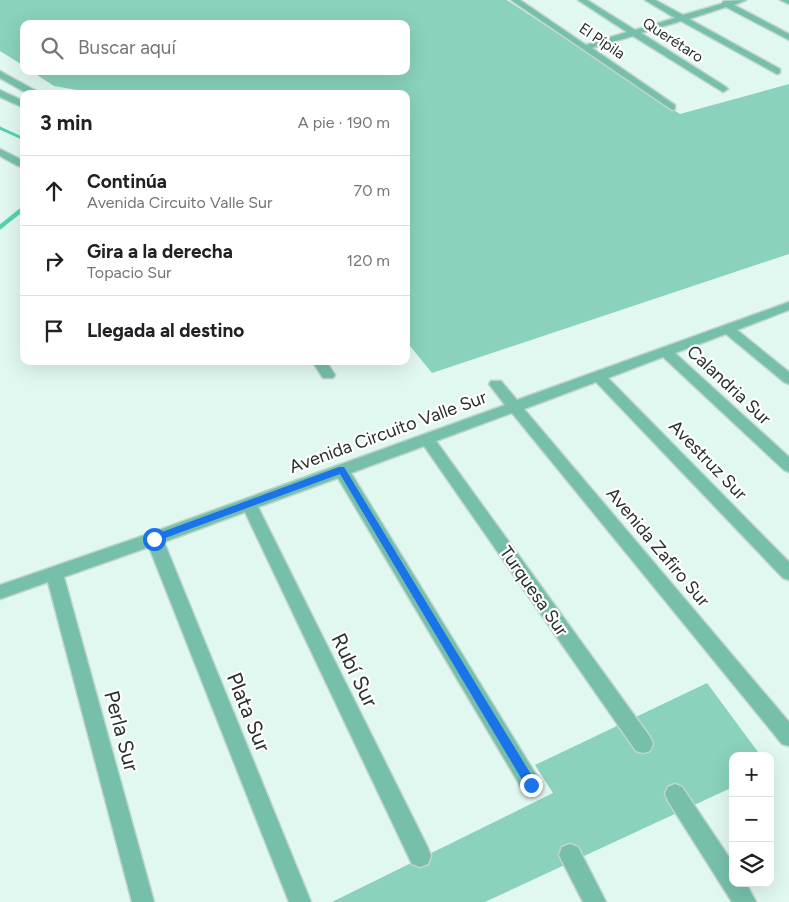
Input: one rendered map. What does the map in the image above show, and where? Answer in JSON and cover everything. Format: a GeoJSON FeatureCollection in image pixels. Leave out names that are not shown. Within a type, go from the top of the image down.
{"type":"FeatureCollection","features":[{"type":"Feature","properties":{"kind":"street","name":"El Pípila"},"geometry":{"type":"LineString","coordinates":[[515,0],[587,47],[672,107]]}},
{"type":"Feature","properties":{"kind":"street","name":"Querétaro"},"geometry":{"type":"LineString","coordinates":[[582,0],[723,89]]}},
{"type":"Feature","properties":{"kind":"street"},"geometry":{"type":"LineString","coordinates":[[649,0],[776,71]]}},
{"type":"Feature","properties":{"kind":"street"},"geometry":{"type":"LineString","coordinates":[[718,0],[789,37]]}},
{"type":"Feature","properties":{"kind":"street"},"geometry":{"type":"LineString","coordinates":[[587,47],[742,0]]}},
{"type":"Feature","properties":{"kind":"street"},"geometry":{"type":"LineString","coordinates":[[784,0],[789,2]]}},
{"type":"Feature","properties":{"kind":"street"},"geometry":{"type":"LineString","coordinates":[[0,74],[28,90]]}},
{"type":"Feature","properties":{"kind":"street"},"geometry":{"type":"LineString","coordinates":[[0,93],[20,103]]}},
{"type":"Feature","properties":{"kind":"street"},"geometry":{"type":"LineString","coordinates":[[0,152],[20,163]]}},
{"type":"Feature","properties":{"kind":"street","name":"Avenida Circuito Valle Sur"},"geometry":{"type":"LineString","coordinates":[[0,592],[154,539],[789,306]]}},
{"type":"Feature","properties":{"kind":"street"},"geometry":{"type":"LineString","coordinates":[[727,328],[789,378]]}},
{"type":"Feature","properties":{"kind":"street","name":"Calandria Sur"},"geometry":{"type":"LineString","coordinates":[[666,352],[789,466]]}},
{"type":"Feature","properties":{"kind":"street"},"geometry":{"type":"LineString","coordinates":[[322,365],[328,375]]}},
{"type":"Feature","properties":{"kind":"street","name":"Avestruz Sur"},"geometry":{"type":"LineString","coordinates":[[598,376],[789,573]]}},
{"type":"Feature","properties":{"kind":"street","name":"Avenida Zafiro Sur"},"geometry":{"type":"LineString","coordinates":[[496,384],[789,737]]}},
{"type":"Feature","properties":{"kind":"street","name":"Turquesa Sur"},"geometry":{"type":"LineString","coordinates":[[426,438],[643,744]]}},
{"type":"Feature","properties":{"kind":"street"},"geometry":{"type":"LineString","coordinates":[[342,470],[531,785]]}},
{"type":"Feature","properties":{"kind":"street","name":"Rubí Sur"},"geometry":{"type":"LineString","coordinates":[[249,504],[420,856]]}},
{"type":"Feature","properties":{"kind":"street","name":"Plata Sur"},"geometry":{"type":"LineString","coordinates":[[154,539],[300,902]]}},
{"type":"Feature","properties":{"kind":"street","name":"Perla Sur"},"geometry":{"type":"LineString","coordinates":[[54,572],[143,902]]}},
{"type":"Feature","properties":{"kind":"street"},"geometry":{"type":"LineString","coordinates":[[675,794],[729,877]]}},
{"type":"Feature","properties":{"kind":"street"},"geometry":{"type":"LineString","coordinates":[[570,855],[595,902]]}},
{"type":"Feature","properties":{"kind":"street"},"geometry":{"type":"LineString","coordinates":[[736,887],[745,902]]}},
{"type":"Feature","properties":{"kind":"green space"},"geometry":{"type":"Polygon","coordinates":[[[0,0],[507,0],[680,114],[789,84],[789,254],[432,373],[410,346],[410,90],[78,90],[54,86],[37,75],[410,75],[410,20],[20,20],[20,64],[0,51],[0,0]]]}},
{"type":"Feature","properties":{"kind":"green space"},"geometry":{"type":"Polygon","coordinates":[[[707,683],[758,752],[729,752],[729,789],[485,902],[332,902],[553,793],[535,765],[707,683]]]}},
{"type":"Feature","properties":{"kind":"waterway"},"geometry":{"type":"LineString","coordinates":[[0,128],[20,137]]}},
{"type":"Feature","properties":{"kind":"waterway"},"geometry":{"type":"LineString","coordinates":[[0,227],[20,211]]}},
{"type":"Feature","properties":{"kind":"route"},"geometry":{"type":"LineString","coordinates":[[154,539],[342,470],[531,785]]}}]}
